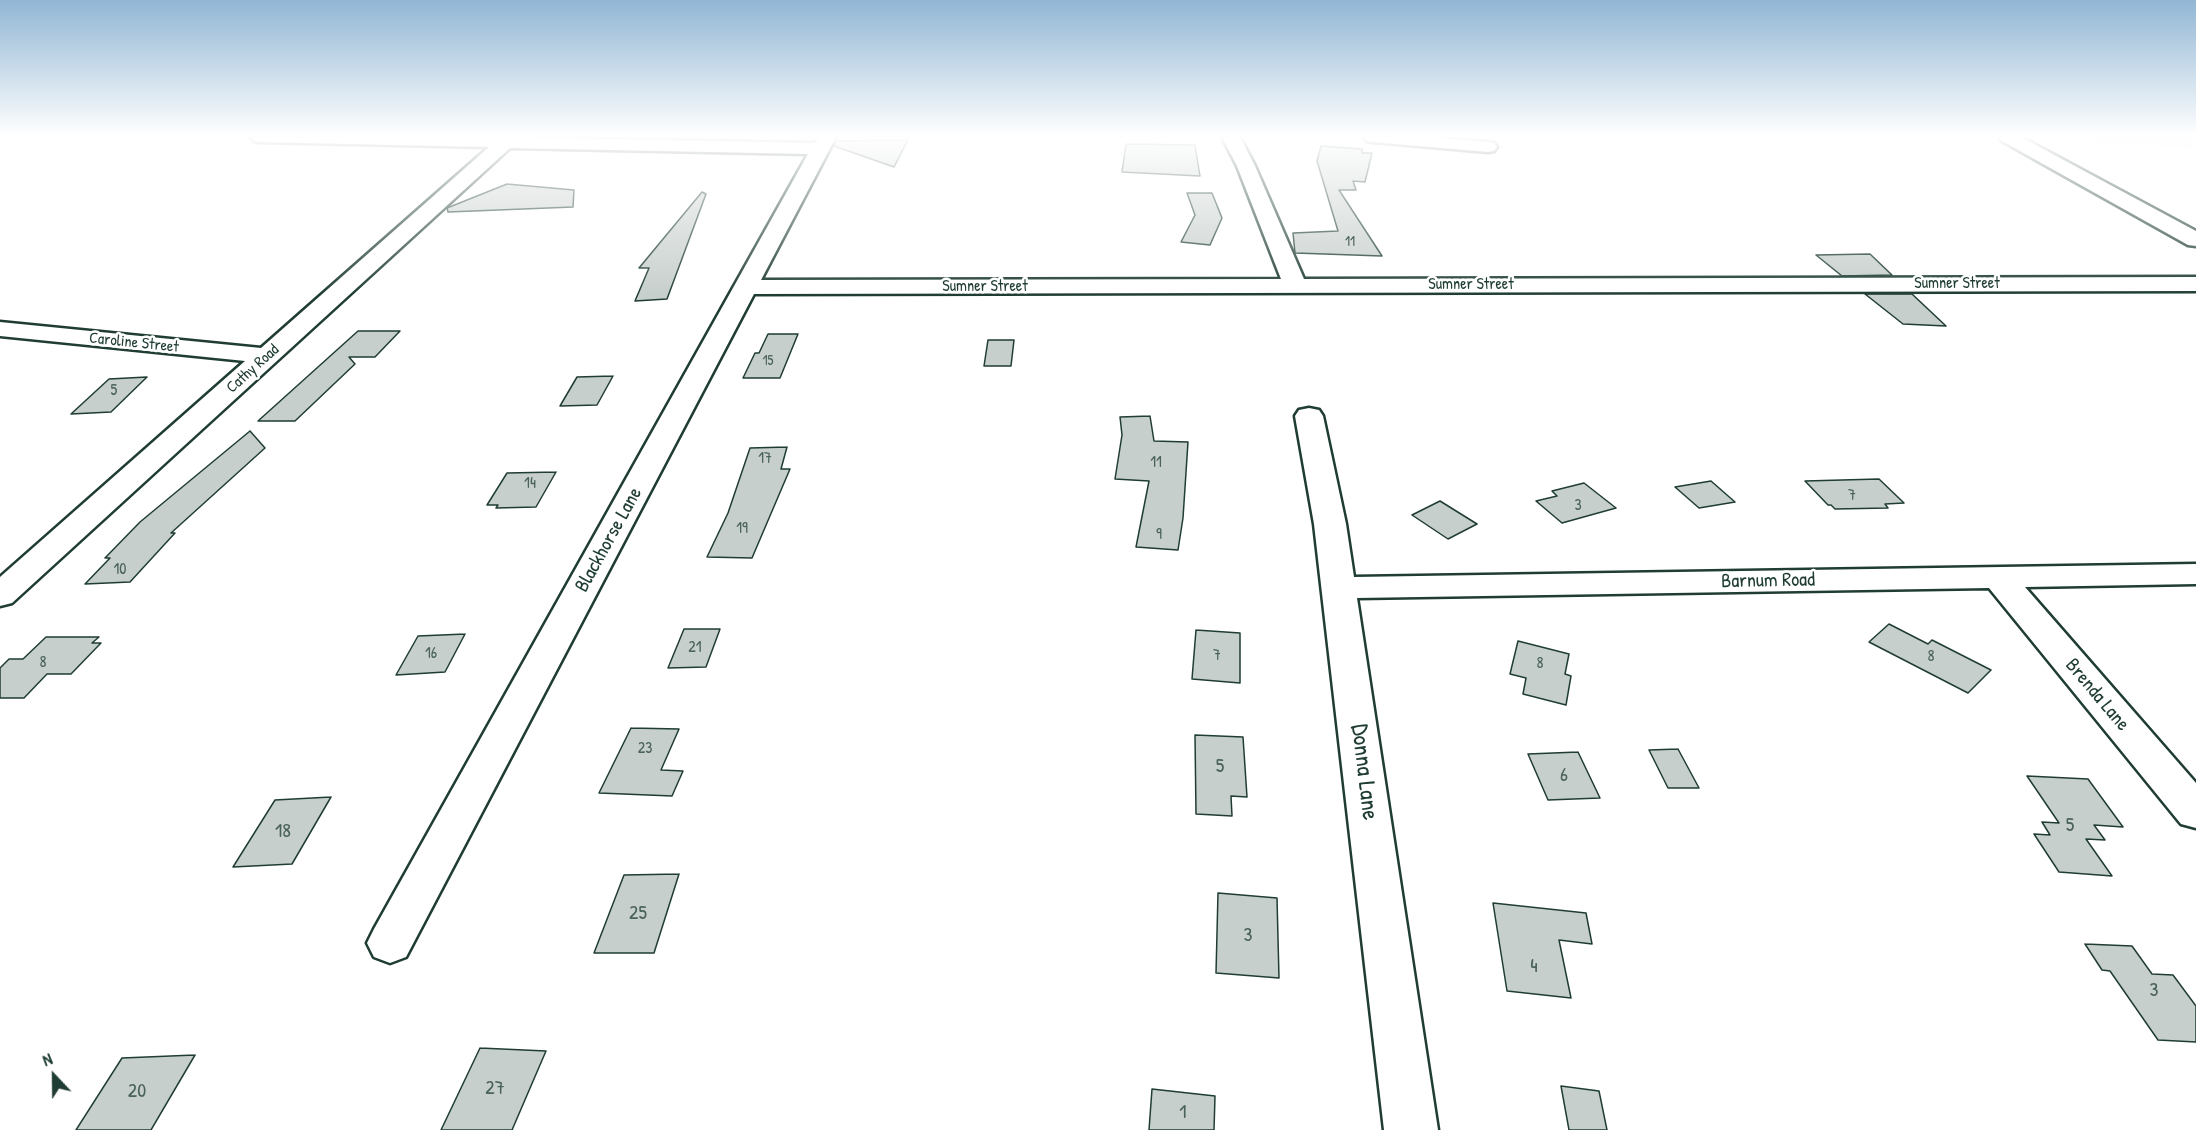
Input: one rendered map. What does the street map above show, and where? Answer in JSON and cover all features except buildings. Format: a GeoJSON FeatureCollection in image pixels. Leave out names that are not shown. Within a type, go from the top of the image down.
{"type":"FeatureCollection","features":[{"type":"Feature","properties":{"kind":"street","name":"Cathy Road"},"geometry":{"type":"LineString","coordinates":[[0,595],[453,190]]}},
{"type":"Feature","properties":{"kind":"street","name":"Blackhorse Lane"},"geometry":{"type":"LineString","coordinates":[[390,943],[799,190]]}},
{"type":"Feature","properties":{"kind":"street"},"geometry":{"type":"LineString","coordinates":[[1256,190],[1295,286]]}},
{"type":"Feature","properties":{"kind":"street"},"geometry":{"type":"LineString","coordinates":[[2104,190],[2196,240]]}},
{"type":"Feature","properties":{"kind":"street","name":"Sumner Street"},"geometry":{"type":"LineString","coordinates":[[746,287],[2196,284]]}},
{"type":"Feature","properties":{"kind":"street","name":"Caroline Street"},"geometry":{"type":"LineString","coordinates":[[0,329],[267,356]]}},
{"type":"Feature","properties":{"kind":"street","name":"Donna Lane"},"geometry":{"type":"LineString","coordinates":[[1309,416],[1340,588],[1411,1130]]}},
{"type":"Feature","properties":{"kind":"street","name":"Barnum Road"},"geometry":{"type":"LineString","coordinates":[[1340,588],[2196,574]]}},
{"type":"Feature","properties":{"kind":"street","name":"Brenda Lane"},"geometry":{"type":"LineString","coordinates":[[1999,578],[2196,812]]}}]}
